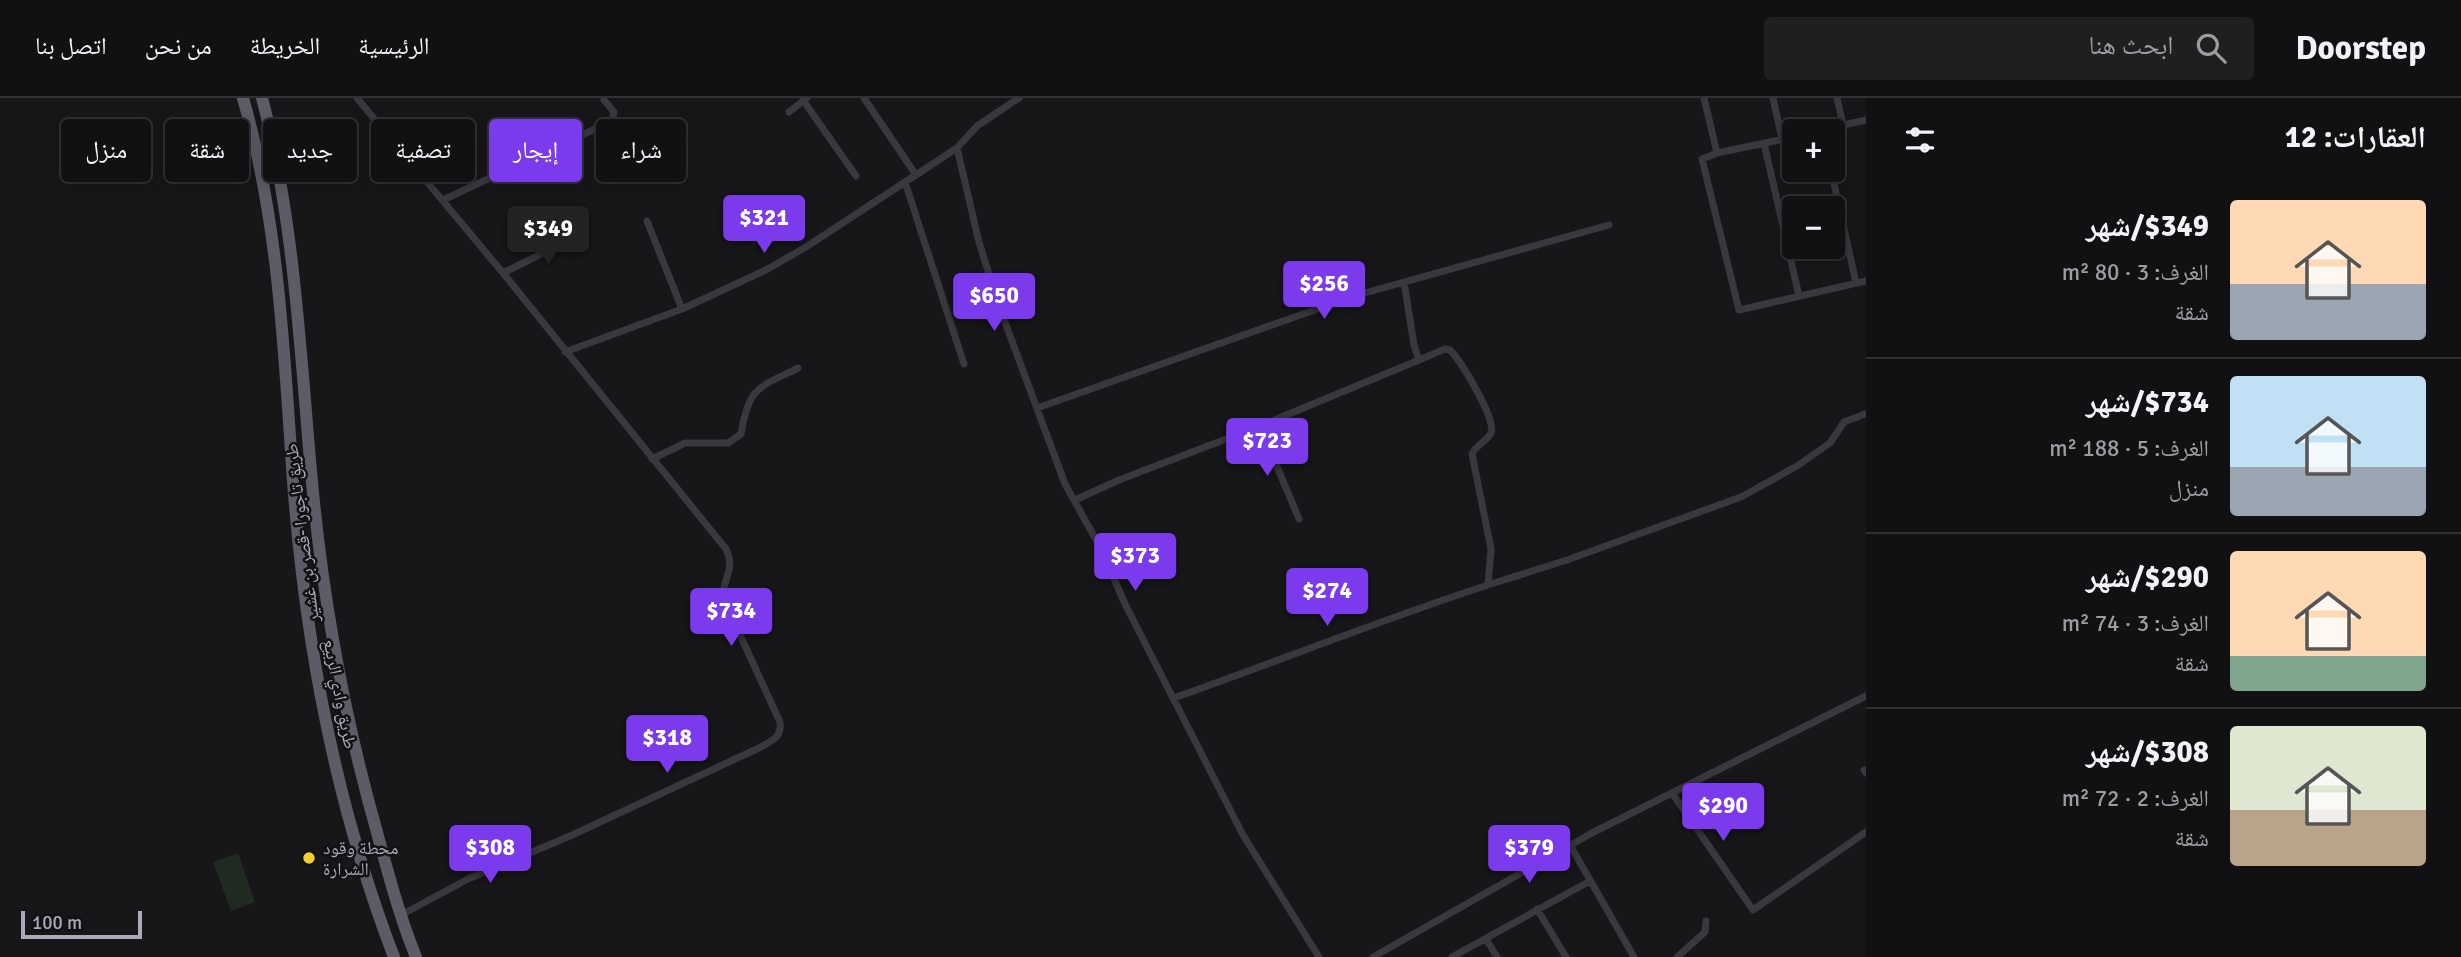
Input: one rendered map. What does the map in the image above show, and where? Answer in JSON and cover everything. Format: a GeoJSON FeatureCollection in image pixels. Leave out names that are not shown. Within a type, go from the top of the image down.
{"type":"FeatureCollection","features":[{"type":"Feature","properties":{"kind":"highway","name":"طريق وادي الربيع"},"geometry":{"type":"LineString","coordinates":[[243,98],[261,173],[277,270],[287,367],[293,482],[311,636],[340,778],[370,887],[394,957]]}},
{"type":"Feature","properties":{"kind":"highway","name":"طريق تاجورا -قصر بن غشير"},"geometry":{"type":"LineString","coordinates":[[262,98],[274,141],[292,260],[312,484],[336,658],[362,779],[401,915],[416,957]]}},
{"type":"Feature","properties":{"kind":"street"},"geometry":{"type":"LineString","coordinates":[[357,98],[503,273],[726,550],[731,558],[723,589],[724,600],[779,722],[780,730],[777,738],[570,836],[468,879],[401,915]]}},
{"type":"Feature","properties":{"kind":"street"},"geometry":{"type":"LineString","coordinates":[[864,98],[916,175]]}},
{"type":"Feature","properties":{"kind":"street"},"geometry":{"type":"LineString","coordinates":[[565,352],[682,309],[766,270],[957,148],[968,134],[1010,101],[1019,98]]}},
{"type":"Feature","properties":{"kind":"street"},"geometry":{"type":"LineString","coordinates":[[1704,98],[1717,153]]}},
{"type":"Feature","properties":{"kind":"street"},"geometry":{"type":"LineString","coordinates":[[1773,98],[1782,139],[1717,153],[1702,159],[1739,310],[1866,281]]}},
{"type":"Feature","properties":{"kind":"street"},"geometry":{"type":"LineString","coordinates":[[1837,98],[1842,119]]}},
{"type":"Feature","properties":{"kind":"street"},"geometry":{"type":"LineString","coordinates":[[789,112],[805,99],[856,176]]}},
{"type":"Feature","properties":{"kind":"street"},"geometry":{"type":"LineString","coordinates":[[443,200],[611,121],[614,112],[604,100]]}},
{"type":"Feature","properties":{"kind":"street"},"geometry":{"type":"LineString","coordinates":[[1845,125],[1866,120]]}},
{"type":"Feature","properties":{"kind":"street"},"geometry":{"type":"LineString","coordinates":[[1764,143],[1799,296]]}},
{"type":"Feature","properties":{"kind":"street"},"geometry":{"type":"LineString","coordinates":[[957,148],[979,242],[999,306],[1057,466],[1243,835],[1319,957]]}},
{"type":"Feature","properties":{"kind":"street"},"geometry":{"type":"LineString","coordinates":[[905,182],[964,364]]}},
{"type":"Feature","properties":{"kind":"street"},"geometry":{"type":"LineString","coordinates":[[1833,182],[1856,283]]}},
{"type":"Feature","properties":{"kind":"street"},"geometry":{"type":"LineString","coordinates":[[647,221],[682,309]]}},
{"type":"Feature","properties":{"kind":"street"},"geometry":{"type":"LineString","coordinates":[[1037,408],[1354,296],[1609,225]]}},
{"type":"Feature","properties":{"kind":"street"},"geometry":{"type":"LineString","coordinates":[[503,273],[582,234]]}},
{"type":"Feature","properties":{"kind":"street"},"geometry":{"type":"LineString","coordinates":[[1404,282],[1419,360]]}},
{"type":"Feature","properties":{"kind":"street"},"geometry":{"type":"LineString","coordinates":[[1075,500],[1445,349],[1450,350],[1480,398],[1492,425],[1490,434],[1472,454],[1491,549],[1488,585]]}},
{"type":"Feature","properties":{"kind":"street"},"geometry":{"type":"LineString","coordinates":[[652,459],[685,443],[728,443],[741,434],[749,399],[762,386],[798,368]]}},
{"type":"Feature","properties":{"kind":"street"},"geometry":{"type":"LineString","coordinates":[[1174,698],[1313,649],[1415,609],[1567,560],[1741,497],[1797,466],[1830,443],[1844,422],[1865,414]]}},
{"type":"Feature","properties":{"kind":"street"},"geometry":{"type":"LineString","coordinates":[[1260,426],[1299,519]]}},
{"type":"Feature","properties":{"kind":"street"},"geometry":{"type":"LineString","coordinates":[[1373,957],[1570,845],[1866,696]]}},
{"type":"Feature","properties":{"kind":"street"},"geometry":{"type":"LineString","coordinates":[[1672,793],[1753,909],[1866,832]]}},
{"type":"Feature","properties":{"kind":"street"},"geometry":{"type":"LineString","coordinates":[[1570,845],[1634,957]]}},
{"type":"Feature","properties":{"kind":"street"},"geometry":{"type":"LineString","coordinates":[[1452,957],[1590,881]]}},
{"type":"Feature","properties":{"kind":"street"},"geometry":{"type":"LineString","coordinates":[[1538,909],[1566,957]]}},
{"type":"Feature","properties":{"kind":"street"},"geometry":{"type":"LineString","coordinates":[[1677,957],[1705,932],[1706,921]]}},
{"type":"Feature","properties":{"kind":"street"},"geometry":{"type":"LineString","coordinates":[[1486,939],[1497,957]]}},
{"type":"Feature","properties":{"kind":"shaded area"},"geometry":{"type":"Polygon","coordinates":[[[238,853],[255,902],[231,911],[213,862],[238,853]]]}},
{"type":"Feature","properties":{"kind":"place","name":"محطة وقود الشرارة"},"geometry":{"type":"Point","coordinates":[309,858]}}]}
